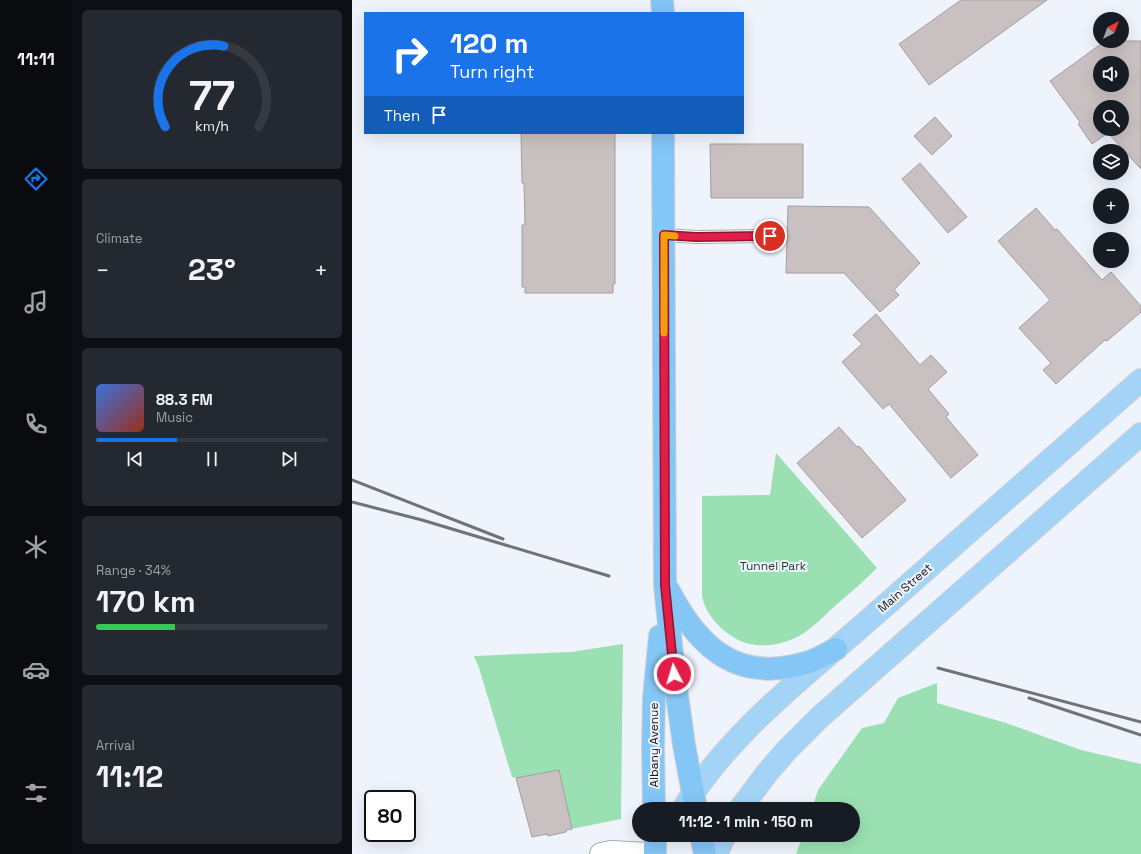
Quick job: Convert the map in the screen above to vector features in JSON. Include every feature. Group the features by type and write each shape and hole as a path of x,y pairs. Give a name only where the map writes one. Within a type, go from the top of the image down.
{"highway":[{"path":"662,0 662,12"},
{"name":"Albany Avenue","path":"663,134 665,585 690,802"},
{"path":"665,585 680,613 696,634 711,649 729,660 748,667 788,668 810,662 836,648"},
{"name":"Albany Avenue","path":"654,802 654,698 665,585"},
{"path":"655,842 655,854"},
{"path":"702,842 705,854"}],"main road":[{"name":"Main Street","path":"691,802 716,763 773,703 1141,380"},
{"path":"745,802 786,751 820,717 1141,434"},
{"path":"655,854 663,842"},
{"path":"716,854 722,842"}],"street":[{"path":"601,854 611,852 649,854"}],"lane":[{"path":"664,235 696,237 770,236"}],"green space":[{"name":"Tunnel Park","path":"776,453 877,568 804,633 795,638 777,644 757,645 739,640 730,635 716,623 704,603 702,597 702,496 770,495"},
{"path":"623,644 621,819 571,829 559,770 516,778 512,777 474,656 571,652"},
{"path":"937,683 937,703 1006,723 1081,750 1141,764 1141,854 796,854 800,842 860,842 860,802 814,802 818,790 862,728 884,723 898,698"}],"building":[{"path":"961,0 1047,0 929,85 899,44"},
{"path":"1129,41 1141,41 1141,169 1129,156 1129,144 1118,144 1111,136 1129,136 1129,100 1093,100 1093,136 1104,136 1092,144 1078,124 1080,122 1050,81 1095,48 1129,48"},
{"path":"935,117 952,136 932,155 914,136"},
{"path":"521,134 615,134 615,284 613,284 613,293 525,293 525,287 522,287 522,225 525,225 524,183 522,183"},
{"path":"710,144 803,144 803,198 711,198"},
{"path":"920,163 967,217 948,233 902,179"},
{"path":"788,206 869,207 920,263 894,290 899,295 880,312 844,273 786,273"},
{"path":"1036,208 1055,230 1057,229 1102,280 1111,272 1141,306 1141,312 1107,341 1105,340 1056,384 1043,370 1051,363 1019,328 1050,300 998,241"},
{"path":"876,314 920,365 931,355 947,372 928,389 949,414 946,417 978,455 951,478 889,404 883,409 842,362 862,344 853,335"},
{"path":"839,427 857,447 859,446 906,500 862,538 797,463"},
{"path":"559,770 572,829 548,836 547,834 532,837 516,778"}],"railway":[{"path":"352,480 503,539"},
{"path":"352,502 422,520 609,576"},
{"path":"938,668 1141,722"},
{"path":"1029,698 1141,735"}],"slow traffic":[{"path":"664,333 664,235 675,236"}],"route":[{"path":"674,674 665,585 664,235 696,237 770,236"}]}
